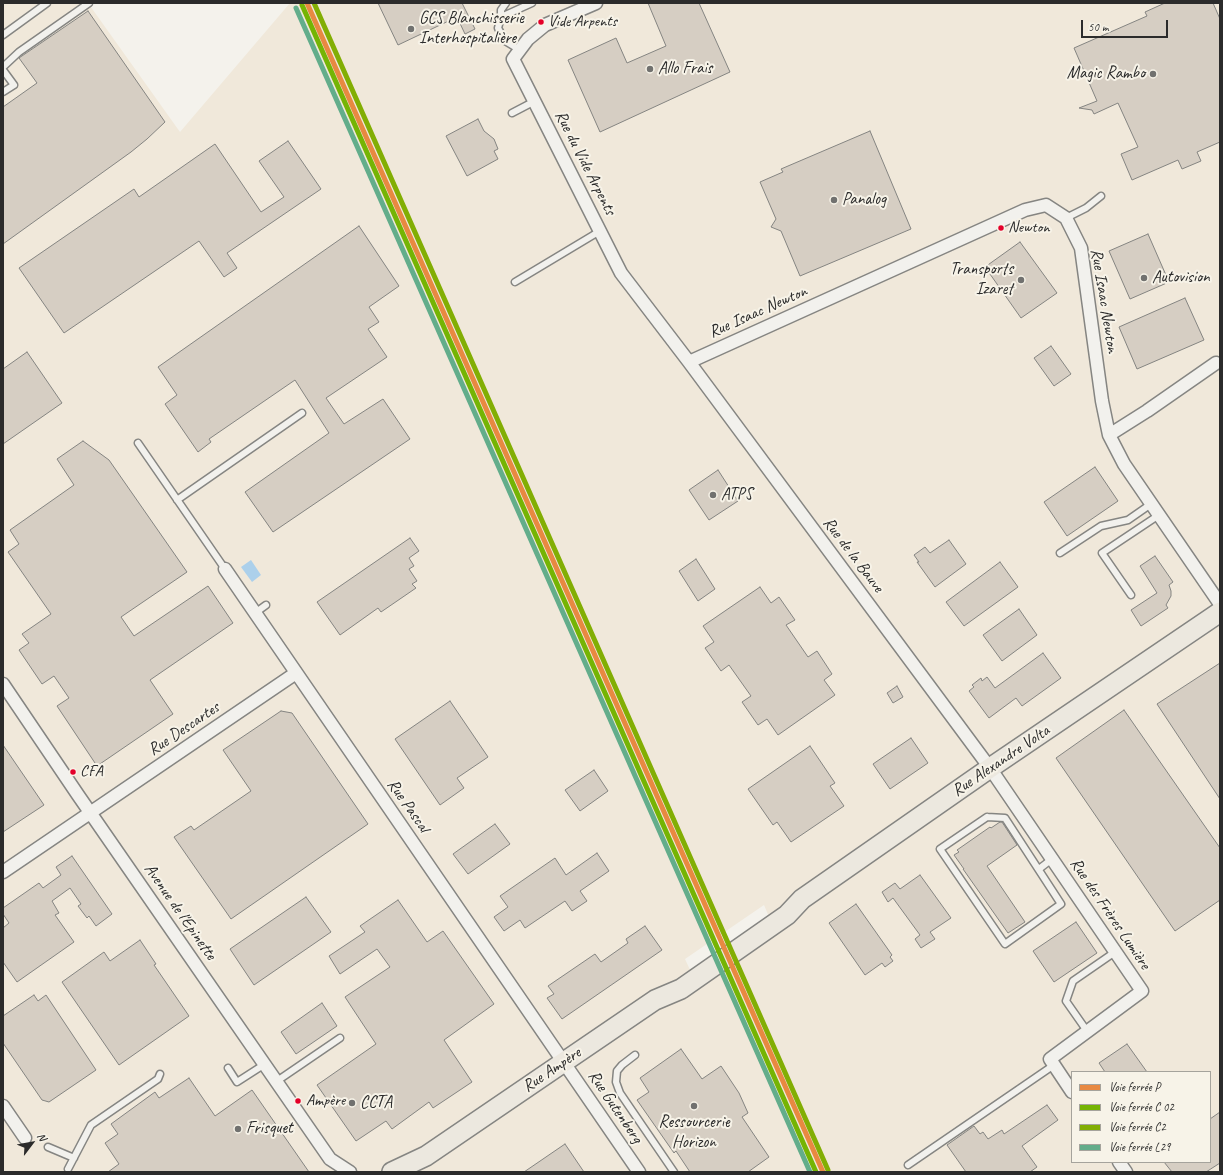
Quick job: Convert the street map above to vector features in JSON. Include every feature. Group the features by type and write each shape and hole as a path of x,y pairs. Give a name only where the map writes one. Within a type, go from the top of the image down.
{"main road":[{"name":"Rue Alexandre Volta","path":"678,984 990,768 1220,612"},
{"name":"Rue Ampère","path":"392,1172 426,1156 678,984"},
{"name":"Rue Ampère","path":"411,1172 426,1156"}],"street":[{"path":"520,50 528,38 545,26 596,3"},
{"name":"Rue du Vide Arpents","path":"520,50 514,59 620,273 689,362"},
{"name":"Rue Isaac Newton","path":"689,362 1026,210 1046,205 1066,218 1081,248 1102,401 1109,435 1124,464 1220,604"},
{"name":"Rue de la Bauve","path":"689,362 990,768"},
{"path":"1109,435 1147,411 1216,363"},
{"name":"Rue Pascal","path":"225,569 563,1062"},
{"name":"Rue Descartes","path":"3,872 296,673"},
{"name":"Avenue de l'Epinette","path":"3,684 330,1159 333,1172"},
{"name":"Rue des Frères Lumière","path":"990,768 1142,991 1050,1059 1054,1066"},
{"name":"Rue Gutenberg","path":"563,1062 639,1172"},
{"path":"1054,1066 1071,1091"},
{"path":"3,1106 25,1138"},
{"name":"Avenue de l'Epinette","path":"330,1159 350,1172"},
{"path":"1120,1163 1126,1172"}],"lane":[{"path":"3,35 47,3"},
{"path":"3,92 14,84 3,69 19,52 89,3"},
{"path":"506,3 502,10 498,28 505,41 520,50"},
{"path":"501,17 532,3"},
{"path":"512,113 534,101"},
{"path":"1066,218 1086,208 1101,196"},
{"path":"515,282 600,231"},
{"path":"177,500 302,413"},
{"path":"138,443 225,569"},
{"path":"1060,553 1101,526 1128,520 1152,504"},
{"path":"1131,595 1102,554 1159,515"},
{"path":"255,613 266,605"},
{"path":"987,817 1005,818 1039,869 1061,904 1005,944 940,849 987,817"},
{"path":"1039,869 1052,859"},
{"path":"1087,1031 1066,1001 1073,981 1115,952"},
{"path":"277,1082 340,1038"},
{"path":"635,1055 622,1064 617,1071 616,1082 620,1093 674,1172"},
{"path":"228,1068 237,1082 264,1064"},
{"path":"908,1165 1054,1066"},
{"path":"68,1169 91,1125 158,1079 160,1074"},
{"path":"48,1147 74,1158"}],"shaded area":[{"path":"3,3 88,3 180,132 290,3 1220,3 1220,1172 3,1172","holes":["764,905 775,931 697,985 685,959"]}],"water":[{"path":"251,560 261,575 252,582 241,567"}],"building":[{"name":"GCS Blanchisserie Interhospitalière","path":"378,3 462,3 475,29 465,34 457,17 398,45"},
{"name":"Allo Frais","path":"648,3 699,3 730,72 600,132 568,60 616,38 627,63 666,46"},
{"name":"Magic Rambo","path":"1165,3 1213,3 1220,19 1220,142 1197,152 1201,161 1182,169 1178,160 1132,180 1121,154 1138,147 1118,103 1094,114 1092,110 1079,108 1097,101 1074,48 1147,16 1145,12"},
{"path":"88,11 165,122 131,152 3,244 3,107 37,83 19,58"},
{"path":"478,119 484,131 494,139 498,149 494,151 498,159 467,176 446,136"},
{"name":"Panalog","path":"870,131 911,229 800,276 781,231 771,227 776,219 760,182 783,172 781,169"},
{"path":"288,141 321,189 227,253 237,268 224,277 199,241 64,333 19,268 134,189 139,197 215,144 261,212 284,197 259,161"},
{"path":"359,226 399,286 369,307 379,322 368,329 387,357 326,398 344,424 383,399 410,439 273,532 245,492 329,433 295,380 209,439 211,442 198,452 165,404 177,395 158,367"},
{"path":"1148,234 1169,282 1130,299 1109,251"},
{"name":"Transports Izaret","path":"1020,242 1057,293 1021,318 985,267"},
{"path":"1185,298 1204,340 1137,369 1119,327"},
{"path":"1051,346 1071,374 1054,386 1034,358"},
{"path":"27,352 62,403 3,444 3,369"},
{"path":"83,441 109,460 187,572 121,617 134,636 208,586 233,623 150,680 173,714 97,766 57,706 69,698 54,676 42,684 19,650 29,643 22,634 51,614 8,552 19,544 10,530 74,485 57,459"},
{"path":"1095,467 1118,501 1067,536 1044,502"},
{"name":"ATPS","path":"718,470 738,501 709,520 689,490"},
{"path":"410,538 419,551 409,558 414,566 409,569 417,581 412,584 416,588 381,612 378,608 340,635 317,602"},
{"path":"949,540 966,564 935,587 917,562 919,562 914,555 925,547 930,553"},
{"path":"1155,556 1173,582 1169,585 1171,596 1166,605 1168,608 1141,626 1131,610 1157,593 1140,566"},
{"path":"696,559 715,589 698,601 679,571"},
{"path":"1000,562 1018,587 964,626 946,602"},
{"path":"760,587 771,603 779,597 795,620 786,625 808,657 817,651 832,674 824,680 835,695 778,735 767,719 758,725 742,702 751,696 729,665 721,671 705,648 714,642 703,626"},
{"path":"1019,609 1037,635 1002,661 983,635"},
{"path":"1043,653 1061,678 1022,706 1016,698 989,718 969,691 974,687 972,685 981,678 982,681 987,677 995,688"},
{"path":"1220,663 1220,799 1157,704"},
{"path":"897,686 903,697 893,703 887,693"},
{"path":"450,701 488,757 457,778 464,788 440,805 395,739"},
{"path":"1124,710 1220,848 1220,900 1175,931 1056,758"},
{"path":"281,711 292,713 368,824 231,919 174,837 191,826 194,830 251,791 223,750"},
{"path":"911,738 928,763 890,789 873,764"},
{"path":"3,745 44,805 3,832"},
{"path":"810,746 835,783 830,786 844,806 791,842 777,822 773,825 748,789"},
{"path":"594,770 608,791 580,811 565,790"},
{"path":"1002,822 1017,845 987,866 1025,922 1008,933 954,855 959,852 957,850 990,827 991,828"},
{"path":"495,824 510,844 468,874 453,854"},
{"path":"597,853 609,871 580,891 587,901 572,911 565,901 525,928 520,920 504,931 494,917 508,907 500,896 555,858 566,875"},
{"path":"72,856 112,914 96,926 89,916 87,918 78,906 81,904 70,888 52,901 59,913 55,915 74,942 17,982 3,962 3,928 9,923 3,914 3,908 39,883 43,888 61,875 56,867"},
{"path":"920,875 951,918 930,932 935,939 921,948 915,939 920,935 893,898 888,902 882,892 895,883 900,889"},
{"path":"306,897 331,932 254,985 230,949"},
{"path":"398,900 427,942 443,931 494,1004 444,1040 472,1082 433,1108 429,1102 392,1129 386,1121 356,1141 317,1085 376,1044 345,997 390,967 377,949 340,974 329,956 365,932 360,926"},
{"path":"856,904 892,955 890,957 893,961 885,967 882,963 865,975 829,923"},
{"path":"1076,922 1097,953 1054,982 1033,951"},
{"path":"645,926 662,950 562,1019 547,998 554,994 548,986 595,954 601,962 628,943 626,939"},
{"path":"140,940 156,964 154,965 189,1016 119,1065 62,982 104,952 110,961"},
{"path":"34,995 38,1001 46,995 96,1070 49,1102 42,1100 3,1043 3,1016"},
{"path":"322,1003 337,1026 296,1054 281,1032"},
{"path":"1127,1044 1146,1071 1104,1071 1099,1063"},
{"name":"Ressourcerie Horizon","path":"681,1049 702,1079 721,1066 739,1093 748,1113 742,1117 769,1157 748,1172 690,1172 676,1151 674,1153 637,1100 649,1092 640,1078"},
{"name":"Frisquet","path":"189,1078 215,1116 252,1090 309,1172 108,1172 119,1164 105,1143 118,1134 111,1124 155,1092 159,1098"},
{"path":"1047,1105 1058,1120 1022,1146 1037,1167 1030,1172 966,1172 947,1145 974,1126 980,1134 983,1132 988,1139 1002,1130 1004,1134"},
{"path":"1220,1112 1220,1163 1206,1172 1172,1172 1165,1163 1211,1163 1211,1118"},
{"path":"565,1144 584,1172 524,1172"}],"rail line":[{"name":"P","path":"307,3 823,1172"},
{"name":"C2","path":"314,3 828,1170"},
{"name":"L29","path":"296,8 810,1172"}],"transit line":[{"path":"302,5 816,1172"}],"place":[{"name":"Vide Arpents","path":"541,22"},
{"name":"GCS Blanchisserie Interhospitalière","path":"411,29"},
{"name":"Allo Frais","path":"650,69"},
{"name":"Magic Rambo","path":"1153,74"},
{"name":"Panalog","path":"834,200"},
{"name":"Newton","path":"1001,228"},
{"name":"Autovision","path":"1144,278"},
{"name":"Transports Izaret","path":"1021,280"},
{"name":"ATPS","path":"713,495"},
{"name":"CFA","path":"73,772"},
{"name":"Ampère","path":"298,1101"},
{"name":"CCTA","path":"352,1103"},
{"name":"Ressourcerie Horizon","path":"694,1106"},
{"name":"Frisquet","path":"238,1129"}]}
